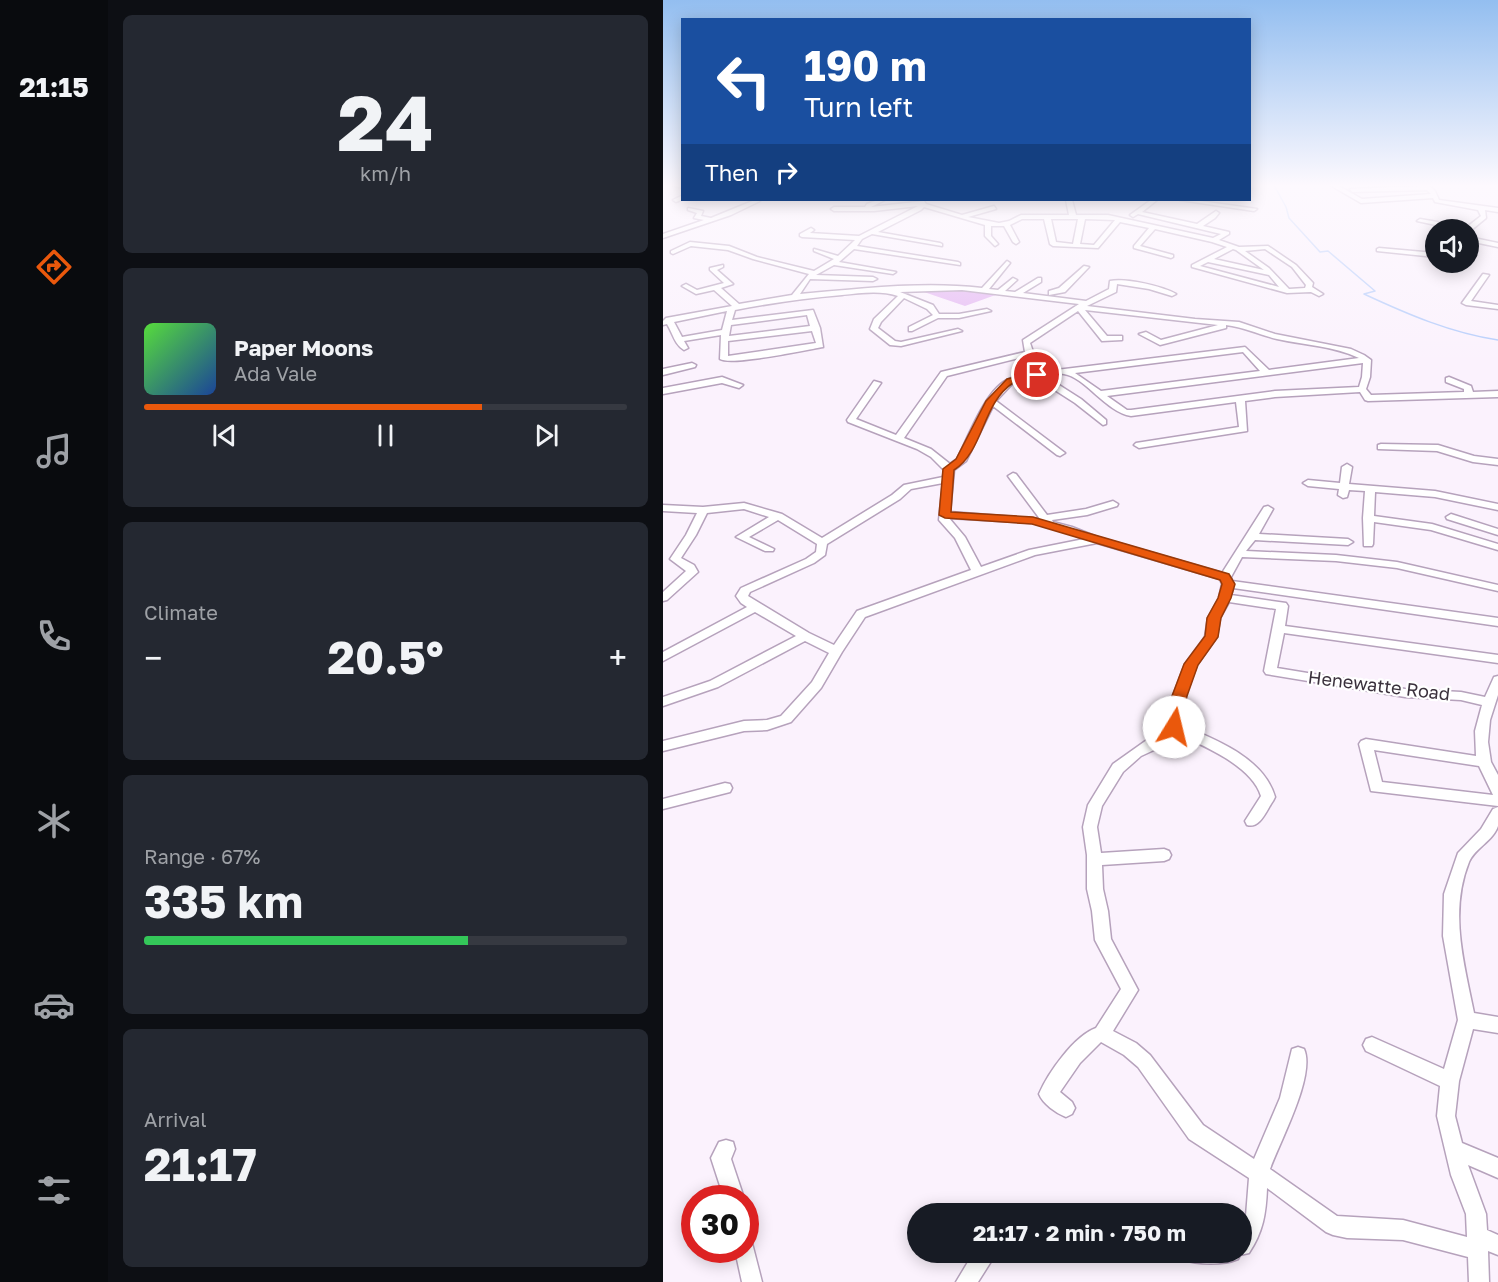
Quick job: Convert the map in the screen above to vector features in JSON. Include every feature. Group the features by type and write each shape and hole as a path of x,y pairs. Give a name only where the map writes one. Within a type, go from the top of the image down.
{"street":[{"path":"673,252 688,245"},
{"path":"698,245 729,248 811,275 873,279"},
{"path":"1063,245 1096,247 1098,245"},
{"path":"1138,245 1136,247 1171,255"},
{"path":"1227,245 1236,248 1272,274 1287,291"},
{"path":"794,297 811,275 837,261 853,247 959,264"},
{"path":"1266,247 1294,266 1310,285 1309,290 1287,291 1194,266 1206,259 1236,248 1266,247"},
{"path":"816,250 837,261 898,275 916,288"},
{"path":"1379,250 1425,254"},
{"path":"1206,259 1272,274"},
{"path":"984,290 1007,263"},
{"path":"686,286 696,292 729,283 712,269 721,266"},
{"path":"1049,295 1062,290 1086,267"},
{"path":"1485,275 1467,303 1498,307"},
{"path":"1000,292 1013,280"},
{"path":"1017,294 1038,280"},
{"path":"1104,422 1078,401 1037,375 1026,342 1083,305 1110,293 1113,290 1113,283 1150,287 1172,294"},
{"path":"1049,295 1062,284"},
{"path":"1308,287 1319,294"},
{"path":"716,288 734,308"},
{"path":"888,289 930,307 937,316"},
{"path":"663,331 668,324 734,308 794,297 888,289 984,290 1049,295 1083,305 1239,324 1252,330 1331,347 1362,356 1367,360"},
{"path":"903,295 874,325 874,329 893,343 900,344 958,331"},
{"path":"1083,305 1105,339 1119,338"},
{"path":"668,324 681,344 727,331 809,312 813,314 821,345 732,359 724,358 727,331 734,308"},
{"path":"912,329 937,316 959,316 987,311"},
{"path":"1143,334 1160,343 1227,324"},
{"path":"727,331 816,328"},
{"path":"822,543 896,497 908,487 949,474 961,461 991,401 1010,381 1037,375 1245,349 1266,372"},
{"path":"899,438 944,374 1030,353"},
{"path":"1099,394 1367,360"},
{"path":"1362,389 1366,377 1367,360"},
{"path":"663,372 692,365"},
{"path":"1063,372 1077,377 1124,412 1131,413 1317,391 1362,389"},
{"path":"663,391 722,380 739,385"},
{"path":"1449,380 1468,388 1469,394"},
{"path":"877,383 851,420 927,449 949,474 944,520 960,537 978,573"},
{"path":"1362,389 1368,398 1498,394"},
{"path":"1139,445 1244,429 1240,399"},
{"path":"991,401 1060,453"},
{"path":"1381,447 1438,448 1473,459 1498,462"},
{"path":"1344,490 1347,467"},
{"path":"1013,476 1048,521 1097,540 1227,580 1498,622"},
{"path":"1308,483 1344,490 1413,490 1448,494 1498,507"},
{"path":"1368,544 1370,489"},
{"path":"945,515 1048,521 1113,504"},
{"path":"663,508 703,510 744,506 778,516 822,543"},
{"path":"1103,1034 1130,990 1103,940 1095,889 1090,827 1095,805 1118,768 1174,727 1179,696 1191,664 1211,637 1214,618 1225,598 1227,580 1238,554 1252,537 1268,509"},
{"path":"663,598 692,572 690,567 669,559 691,535 703,510"},
{"path":"769,549 741,537 778,516"},
{"path":"1451,517 1498,532"},
{"path":"1368,518 1432,527 1498,547"},
{"path":"1252,537 1348,542"},
{"path":"663,746 712,733 744,726 767,725 786,719 817,685 861,614 1033,552 1097,540"},
{"path":"822,543 821,553 810,561 745,590 743,596 745,601 756,608 836,651"},
{"path":"1238,554 1336,558 1397,565 1498,588"},
{"path":"1225,598 1282,606 1279,629 1498,659"},
{"path":"663,657 756,608"},
{"name":"Henewatte Road","path":"1279,629 1271,671 1405,693 1461,696 1488,702"},
{"path":"663,702 714,684 805,636"},
{"path":"1498,680 1488,702 1481,738 1483,762 1496,782 1498,792"},
{"path":"1174,727 1197,736 1257,774 1268,797 1252,821"},
{"path":"1483,762 1366,744 1376,787 1498,801"},
{"path":"663,804 725,788"},
{"path":"1479,1282 1476,1214 1454,1149 1446,1116 1450,1081 1467,1020 1451,936 1452,894 1463,857 1486,833 1498,813"},
{"path":"1094,859 1164,855"},
{"path":"1467,1020 1498,1025"},
{"path":"1066,1108 1049,1094 1051,1089 1087,1042 1095,1034 1103,1034 1130,1049 1145,1061 1196,1131 1237,1160 1260,1172 1333,1225 1347,1228 1403,1230 1498,1245"},
{"path":"1372,1045 1450,1081"},
{"path":"1252,1231 1258,1205 1260,1172 1292,1087 1298,1065 1298,1055"},
{"path":"726,1149 721,1158 730,1185"},
{"path":"1454,1149 1498,1168"},
{"path":"748,1263 752,1282"},
{"path":"966,1282 979,1263"}],"shaded area":[{"path":"941,288 1001,293 965,306 924,292"}],"waterway":[{"path":"1313,245 1320,252 1328,251 1375,291 1364,294 1446,328 1498,340"}],"route":[{"path":"1037,375 1010,381 991,401 961,461 949,469 945,515 1033,520 1225,577 1228,584 1225,598 1214,618 1211,637 1191,664 1179,696 1174,727"}]}
